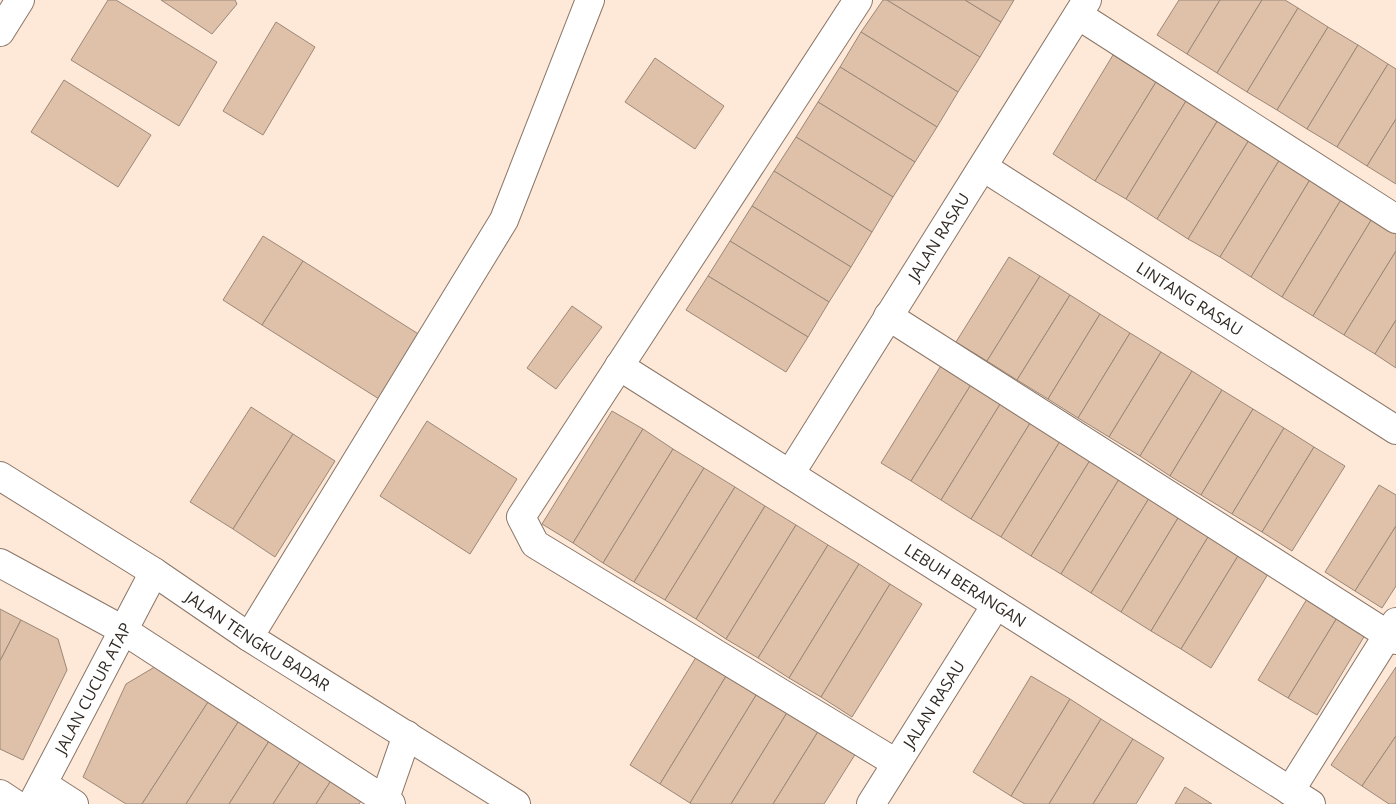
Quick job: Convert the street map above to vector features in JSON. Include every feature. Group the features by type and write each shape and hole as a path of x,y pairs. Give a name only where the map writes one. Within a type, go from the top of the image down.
{"street":[{"path":"0,32 20,0"},
{"path":"248,637 504,220 590,0"},
{"path":"858,0 521,517 535,544 896,763"},
{"path":"1083,8 1396,219"},
{"name":"JALAN RASAU","path":"790,474 1083,8"},
{"name":"LINTANG RASAU","path":"983,167 1396,430"},
{"path":"888,316 1393,632 1301,797"},
{"name":"LEBUH BERANGAN","path":"619,366 1301,797"},
{"name":"JALAN TENGKU BADAR","path":"0,476 154,572 248,637 516,804"},
{"path":"0,563 123,630 386,803 407,736"},
{"name":"JALAN CUCUR ATAP","path":"37,794 154,572"},
{"name":"JALAN RASAU","path":"871,804 996,605"},
{"path":"0,794 15,804"},
{"path":"37,794 74,804"}],"building":[{"path":"108,0 116,0 217,62 179,126 71,60"},
{"path":"161,0 235,0 237,4 212,34"},
{"path":"883,0 887,0 980,57 958,92 861,32"},
{"path":"887,0 965,0 1001,22 980,57"},
{"path":"965,0 1014,0 1001,22"},
{"path":"1179,0 1220,0 1187,54 1157,35"},
{"path":"1220,0 1262,0 1217,73 1187,54"},
{"path":"1262,0 1285,0 1298,8 1247,92 1217,73"},
{"path":"1298,8 1328,27 1277,110 1247,92"},
{"path":"276,22 315,47 263,135 223,111"},
{"path":"1328,27 1358,45 1307,129 1277,110"},
{"path":"861,32 958,92 937,127 840,67"},
{"path":"1358,45 1388,64 1337,147 1307,129"},
{"path":"1113,55 1156,82 1095,181 1053,154"},
{"path":"655,58 724,106 695,149 625,102"},
{"path":"1388,64 1396,69 1396,119 1367,166 1337,147"},
{"path":"840,67 937,127 915,162 818,102"},
{"path":"64,80 151,135 118,187 31,132"},
{"path":"1156,82 1186,101 1126,199 1095,181"},
{"path":"1186,101 1218,120 1157,219 1126,199"},
{"path":"818,102 915,162 893,197 796,137"},
{"path":"1396,119 1396,184 1367,166"},
{"path":"1218,120 1249,140 1188,239 1157,219"},
{"path":"796,137 893,197 872,232 774,171"},
{"path":"1249,140 1280,159 1220,257 1188,239"},
{"path":"1280,159 1311,178 1251,277 1220,257"},
{"path":"774,171 872,232 851,267 752,206"},
{"path":"1311,178 1342,198 1282,297 1251,277"},
{"path":"1342,198 1373,217 1313,316 1282,297"},
{"path":"752,206 851,267 829,302 730,241"},
{"path":"1373,217 1396,231 1396,251 1344,335 1313,316"},
{"path":"263,236 303,261 262,325 223,300"},
{"path":"730,241 829,302 808,337 708,276"},
{"path":"1396,251 1396,320 1375,354 1344,335"},
{"path":"1009,257 1040,276 987,361 956,342"},
{"path":"303,261 420,335 379,399 262,325"},
{"path":"708,276 808,337 786,372 686,310"},
{"path":"1040,276 1070,295 1017,380 987,361"},
{"path":"1070,295 1100,314 1048,399 1017,380"},
{"path":"572,306 602,327 556,389 527,368"},
{"path":"1100,314 1130,333 1078,418 1048,399"},
{"path":"1396,320 1396,368 1375,354"},
{"path":"1130,333 1161,352 1109,437 1078,418"},
{"path":"1161,352 1192,371 1140,456 1109,437"},
{"path":"942,364 972,383 911,481 881,463"},
{"path":"1192,371 1222,390 1170,476 1140,456"},
{"path":"972,383 1002,401 941,500 911,481"},
{"path":"1222,390 1253,409 1201,495 1170,476"},
{"path":"1002,401 1032,420 971,519 941,500"},
{"path":"251,407 293,434 233,529 190,502"},
{"path":"1253,409 1284,428 1232,514 1201,495"},
{"path":"612,411 643,429 573,543 542,524"},
{"path":"1032,420 1062,438 1001,537 971,519"},
{"path":"427,421 517,479 470,554 380,496"},
{"path":"1284,428 1314,447 1262,532 1232,514"},
{"path":"643,429 673,449 603,563 573,543"},
{"path":"293,434 335,461 275,557 233,529"},
{"path":"1062,438 1092,457 1031,556 1001,537"},
{"path":"1314,447 1345,466 1292,551 1262,532"},
{"path":"673,449 704,468 634,582 603,563"},
{"path":"1092,457 1121,476 1061,574 1031,556"},
{"path":"704,468 735,487 665,600 634,582"},
{"path":"1121,476 1151,495 1091,593 1061,574"},
{"path":"1379,485 1396,495 1396,526 1355,591 1325,572"},
{"path":"735,487 765,506 696,619 665,600"},
{"path":"1151,495 1181,513 1121,612 1091,593"},
{"path":"765,506 796,525 726,639 696,619"},
{"path":"1181,513 1211,532 1151,631 1121,612"},
{"path":"796,525 828,545 758,658 726,639"},
{"path":"1396,526 1396,586 1382,608 1355,591"},
{"path":"1211,532 1241,551 1181,649 1151,631"},
{"path":"828,545 859,564 789,678 758,658"},
{"path":"1241,551 1271,569 1211,668 1181,649"},
{"path":"859,564 890,584 821,697 789,678"},
{"path":"890,584 922,604 852,717 821,697"},
{"path":"1310,594 1340,613 1288,698 1258,680"},
{"path":"0,609 21,620 0,661"},
{"path":"1340,613 1368,630 1317,715 1288,698"},
{"path":"21,620 58,639 67,670 23,760 0,749 0,661"},
{"path":"698,654 728,673 660,784 630,765"},
{"path":"158,665 210,699 142,804 126,804 83,777 126,684"},
{"path":"1396,667 1396,736 1362,786 1331,765"},
{"path":"728,673 758,692 690,803 660,784"},
{"path":"1031,676 1070,699 1011,796 973,772"},
{"path":"758,692 788,711 731,804 690,803"},
{"path":"210,699 240,719 186,804 142,804"},
{"path":"1070,699 1101,719 1049,804 1025,804 1011,796"},
{"path":"788,711 819,730 773,804 731,804"},
{"path":"240,719 271,738 229,804 186,804"},
{"path":"1101,719 1133,739 1093,804 1049,804"},
{"path":"819,730 856,753 824,804 773,804"},
{"path":"1396,736 1396,804 1389,804 1362,786"},
{"path":"271,738 302,759 273,804 229,804"},
{"path":"1133,739 1164,758 1136,804 1093,804"},
{"path":"302,759 332,779 316,804 273,804"},
{"path":"332,779 363,798 359,804 316,804"},
{"path":"1185,787 1212,804 1175,804"}]}
